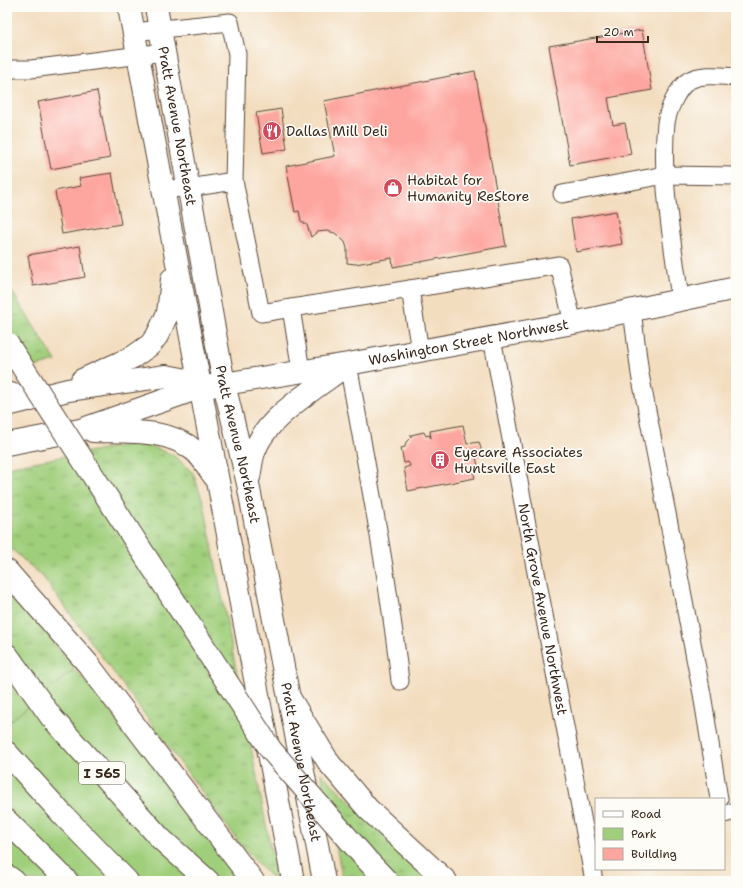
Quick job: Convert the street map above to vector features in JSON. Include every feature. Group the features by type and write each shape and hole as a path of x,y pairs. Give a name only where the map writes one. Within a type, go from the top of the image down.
{"main road":[{"name":"Pratt Avenue Northeast","path":"128,7 293,881"},
{"name":"Pratt Avenue Northeast","path":"156,7 224,384 248,484 324,881"},
{"path":"68,390 88,377 133,357 150,344 157,336 168,313 175,258"},
{"name":"Washington Street Northwest","path":"7,444 80,430 199,388 348,364 573,323 736,288"},
{"path":"7,343 271,750 387,881"},
{"path":"248,484 255,449 269,428 293,404 348,364"},
{"path":"7,405 68,390 166,376 182,379 199,388"},
{"path":"7,393 30,400"},
{"path":"80,430 139,432 166,436 196,452 216,478"},
{"path":"7,571 88,664 253,881"},
{"name":"I 565","path":"7,655 52,718 161,839 208,881"},
{"path":"290,699 329,764 368,809 446,881"},
{"path":"7,753 62,814 127,881"},
{"path":"7,821 67,881"},
{"path":"7,876 14,881"}],"street":[{"path":"133,32 230,22 236,54 234,181 261,313 559,265 573,323"},
{"path":"7,69 30,69 138,57 164,52"},
{"path":"680,299 665,175 666,122 677,93 688,81 706,76 736,77"},
{"path":"562,194 665,175 736,176"},
{"path":"163,189 189,188 234,181"},
{"path":"410,289 420,351"},
{"path":"291,308 301,372"},
{"path":"632,310 640,374 702,694 719,798"},
{"name":"North Grove Avenue Northwest","path":"492,338 591,839 594,881"},
{"path":"348,364 376,518 394,632 400,681"},
{"path":"725,814 736,811"}],"green space":[{"path":"7,284 56,361 7,375"},
{"path":"126,445 150,446 173,455 193,473 204,504 277,881 275,881 244,849 43,577 7,545 7,467"},
{"path":"7,584 75,669 7,724"},
{"path":"75,669 251,881 7,881 7,724"},
{"path":"321,773 432,881 343,881"}],"building":[{"path":"642,30 652,90 608,98 613,125 625,123 631,154 570,165 549,46"},
{"name":"Habitat for Humanity ReStore","path":"475,71 506,246 393,267 392,258 355,264 347,263 347,248 345,242 335,233 327,231 317,232 311,237 307,225 301,221 299,211 295,212 286,166 335,156 324,101"},
{"path":"97,91 110,158 51,169 38,102"},
{"name":"Dallas Mill Deli","path":"281,109 287,149 263,153 256,113"},
{"path":"112,173 121,224 62,234 55,191 81,186 79,178"},
{"path":"616,211 622,244 576,252 571,219"},
{"path":"80,246 85,277 33,286 28,255"},
{"name":"Eyecare Associates Huntsville East","path":"463,425 467,444 479,442 483,456 476,457 478,466 472,467 475,478 408,491 404,468 410,465 408,462 404,463 401,448 405,447 406,442 411,435 424,432 426,436 429,435 431,438 430,431"}],"place":[{"name":"Dallas Mill Deli","path":"272,131"},
{"name":"Habitat for Humanity ReStore","path":"393,188"},
{"name":"Eyecare Associates Huntsville East","path":"440,460"}]}
